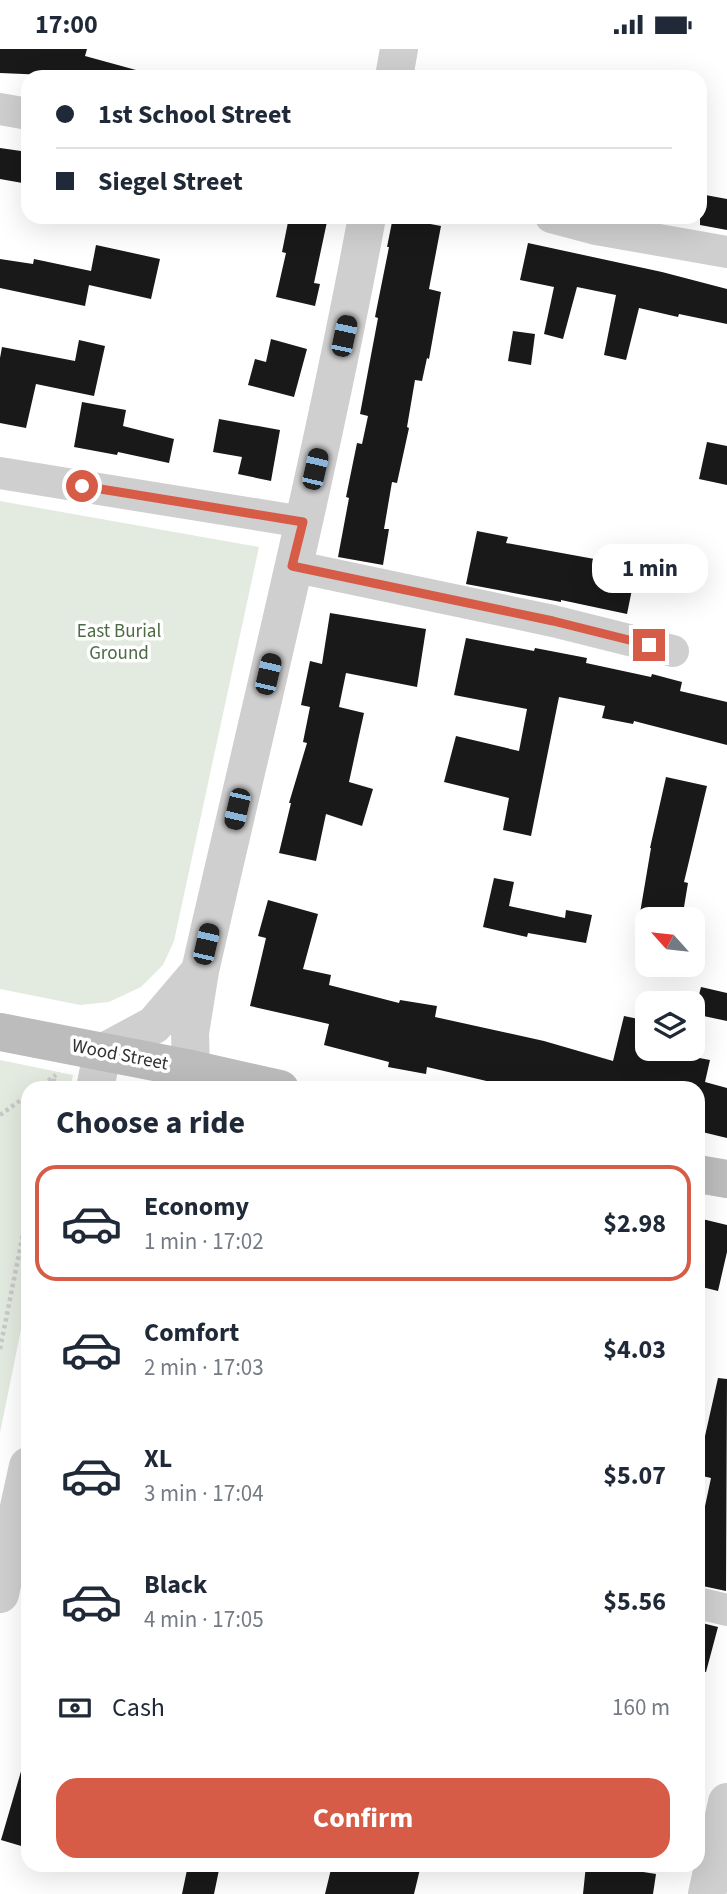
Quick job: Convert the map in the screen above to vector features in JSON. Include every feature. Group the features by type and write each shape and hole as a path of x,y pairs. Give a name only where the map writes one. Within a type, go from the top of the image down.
{"main road":[{"name":"Wood Street","path":"0,1032 98,1071 191,1069 244,1081"},
{"path":"705,1175 727,1179"}],"street":[{"path":"396,70 400,49"},
{"path":"0,109 21,113"},
{"path":"191,1069 190,1033 200,971 303,522 366,224"},
{"path":"577,224 727,251"},
{"path":"0,473 303,522"},
{"path":"292,566 553,621 673,651"},
{"path":"98,1071 154,1025 200,971"},
{"path":"0,1594 21,1498"},
{"path":"705,1605 727,1610"},
{"path":"707,1894 727,1802"}],"path":[{"path":"54,1081 55,1075"},
{"path":"0,1115 21,1100"},
{"path":"0,1349 21,1244"}],"green space":[{"name":"East Burial Ground","path":"0,501 259,547 174,941 163,965 141,987 109,1002 80,1005 0,989"},
{"path":"0,1060 73,1075 72,1081 21,1081 21,1330 0,1433"}],"building":[{"path":"0,49 87,49 85,56 136,70 21,70 21,74 0,73"},
{"path":"0,148 21,151 21,183 0,179"},
{"path":"707,195 727,199 727,230 700,225 707,224"},
{"path":"288,224 327,224 314,283 320,284 315,306 276,297 286,253 282,252"},
{"path":"392,224 441,226 429,289 441,292 429,359 427,358 422,381 415,380 407,427 409,428 397,483 392,482 384,529 389,529 383,565 338,557 357,443 362,444 368,416 360,414 378,318 375,317"},
{"path":"528,243 727,289 727,324 639,308 626,360 604,355 616,295 577,287 563,339 544,334 554,287 520,280"},
{"path":"96,245 160,259 151,299 89,285 85,306 0,288 0,259 33,264 34,259 91,271"},
{"path":"513,331 535,334 531,365 508,361"},
{"path":"271,339 307,349 294,397 248,385 255,359 266,362"},
{"path":"79,340 105,346 94,396 36,384 26,428 0,423 2,347 75,361"},
{"path":"82,402 126,410 123,426 174,439 169,463 118,452 117,455 74,447"},
{"path":"219,419 280,430 271,481 238,474 242,457 213,452"},
{"path":"707,442 727,446 727,485 699,479"},
{"path":"477,531 508,537 506,543 600,560 602,552 638,560 627,614 466,584"},
{"path":"330,613 426,629 417,687 346,673 339,707 364,713 349,782 373,789 362,826 326,814 316,861 279,853 289,803 307,743 303,742 310,707 301,705 310,661 322,664"},
{"path":"466,638 587,658 586,663 682,682 680,691 727,702 727,745 634,721 633,724 602,718 605,706 559,697 531,836 503,830 509,798 444,782 456,736 519,751 527,709 454,695"},
{"path":"666,777 707,786 684,882 688,883 684,907 641,907 650,848"},
{"path":"494,878 514,882 509,906 565,918 566,910 592,915 586,943 528,933 527,937 483,927"},
{"path":"268,900 318,914 303,969 331,975 329,985 399,1003 400,1000 437,1006 435,1017 544,1041 613,1061 624,1016 635,1018 635,1061 710,1060 705,1082 487,1081 427,1067 426,1074 388,1067 389,1062 324,1045 329,1024 250,1006 266,938 258,936"},
{"path":"701,987 727,993 727,1021 705,1016 705,991 700,991"},
{"path":"705,1082 727,1088 727,1138 705,1133"},
{"path":"705,1220 727,1225 727,1252 718,1291 705,1288"},
{"path":"718,1378 727,1379 726,1591 705,1586 705,1506 711,1478 705,1477 705,1436"},
{"path":"705,1624 718,1627 705,1672"},
{"path":"21,1771 21,1846 1,1840"},
{"path":"187,1872 219,1872 214,1894 182,1894"},
{"path":"330,1872 419,1872 414,1894 325,1894"},
{"path":"585,1872 656,1874 653,1894 583,1894"}],"route":[{"path":"82,486 303,522 292,566 553,621 649,645"}]}
